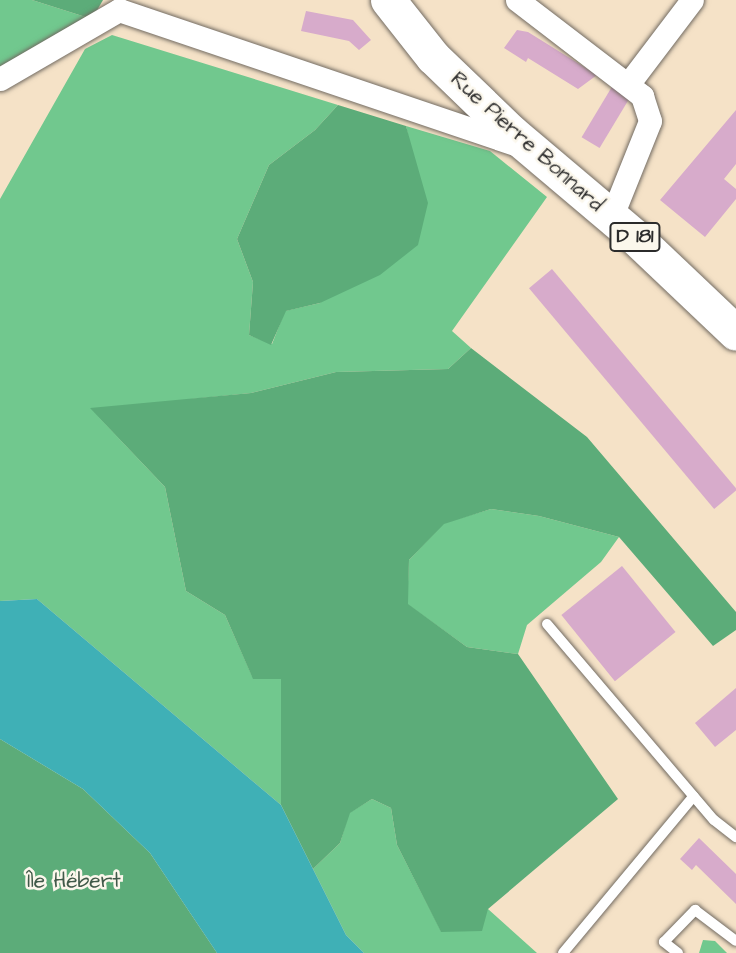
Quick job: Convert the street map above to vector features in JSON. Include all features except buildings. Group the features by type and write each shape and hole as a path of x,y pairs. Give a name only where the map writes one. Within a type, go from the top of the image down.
{"main road":[{"name":"Rue Pierre Bonnard","path":"388,0 433,57 529,148 611,218 736,333"}],"street":[{"path":"517,0 629,83 642,96 650,121 611,218"},
{"path":"629,83 692,0"},
{"path":"0,79 119,10 529,148"}],"lane":[{"path":"547,624 694,796 736,837"},
{"path":"563,953 694,796"},
{"path":"678,953 664,942 695,910 736,941"}],"green space":[{"path":"0,0 32,0 92,19 0,67"},
{"path":"32,0 103,0 92,19"},
{"path":"112,35 338,105 315,130 269,165 237,239 253,282 249,335 272,344 285,311 320,303 414,163 406,126 490,151 547,197 452,331 471,348 448,369 336,372 251,393 192,399 282,678 281,805 37,599 0,601 0,199 85,49","holes":["91,409 236,560 252,676 225,615 186,591 165,487"]},
{"path":"338,105 406,126 428,203 418,245 380,275 320,303 286,311 271,345 249,335 253,282 237,239 269,165 315,130"},
{"path":"471,348 587,437 736,612 736,630 713,646 619,537 539,516 491,509 444,524 409,560 408,604 467,647 518,654 618,799 488,909 482,931 441,932 397,845 391,808 372,799 350,813 340,843 313,869 281,805 281,679 253,679 225,615 186,591 165,487 90,408 251,393 336,372 448,369"},
{"path":"491,509 539,516 619,537 601,562 527,625 518,654 467,647 407,604 409,560 444,523"},
{"name":"Île Hébert","path":"0,739 83,789 150,853 217,953 0,953"},
{"path":"372,799 391,808 397,845 441,931 488,909 537,953 364,953 346,935 313,869 340,843 349,813"},
{"path":"703,940 715,941 727,953 699,953"}],"water":[{"path":"37,599 281,805 346,935 364,953 217,953 150,853 83,789 0,739 0,601"}]}
